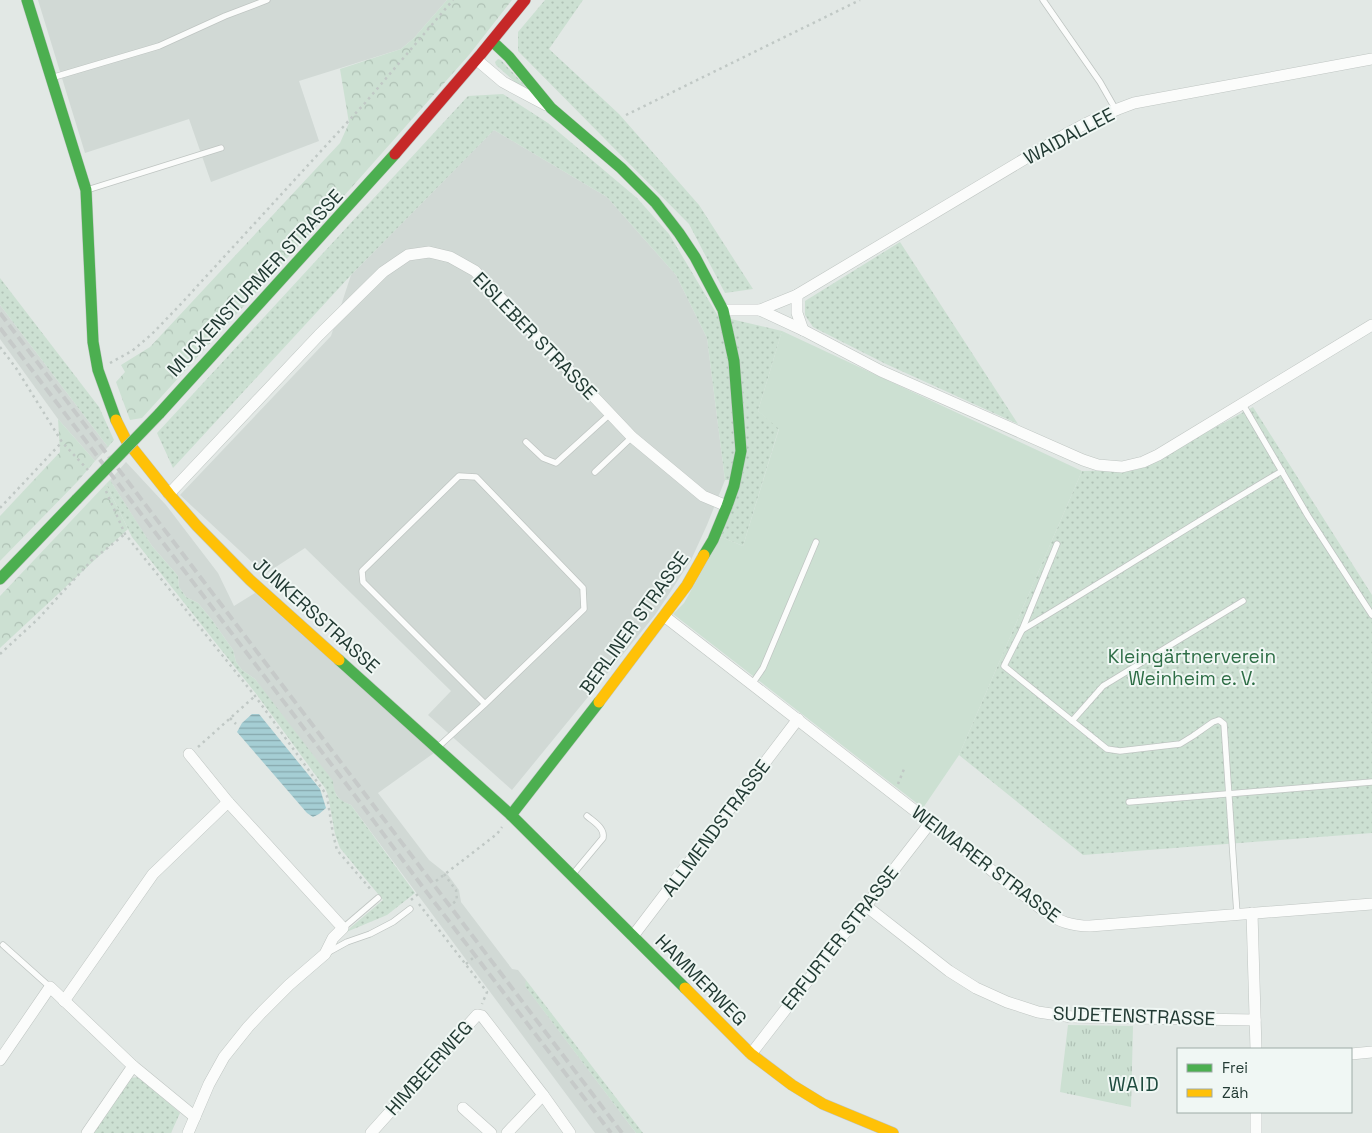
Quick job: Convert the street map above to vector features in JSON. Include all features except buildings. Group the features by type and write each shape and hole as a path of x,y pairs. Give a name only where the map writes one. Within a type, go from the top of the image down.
{"street":[{"name":"JUNKERSSTRASSE","path":"27,0 86,190 93,342 98,370 117,423 126,440 197,526 250,580 511,815"},
{"name":"MUCKENSTURMER STRASSE","path":"0,579 158,414 346,210 477,60 525,0"},
{"name":"BERLINER STRASSE","path":"492,41 509,57 551,108 615,162 655,202 695,257 723,310 734,362 741,451 734,486 727,506 713,540 687,585 511,815"},
{"name":"WAIDALLEE","path":"723,310 760,310 798,295 1068,133 1116,110 1143,102 1372,59"},
{"name":"BERLINER STRASSE","path":"477,60 503,82 551,108"},
{"name":"EISLEBER STRASSE","path":"169,494 320,335 383,272 408,255 429,252 450,257 475,271 632,437 703,496 727,506"},
{"path":"798,295 797,313 803,330"},
{"path":"760,310 881,371 1056,449 1098,465 1122,467 1143,462 1158,455 1372,325"},
{"name":"WEIMARER STRASSE","path":"664,616 1044,911 1064,923 1090,926 1372,904"},
{"name":"ALLMENDSTRASSE","path":"633,936 798,719"},
{"path":"188,1133 209,1084 224,1057 248,1027 288,985 325,954 333,938 343,928 228,802 189,754"},
{"path":"64,1001 153,874 228,802"},
{"name":"HAMMERWEG","path":"511,815 751,1054 792,1085 823,1104 893,1133"},
{"name":"ERFURTER STRASSE","path":"751,1054 930,822"},
{"name":"SUDETENSTRASSE","path":"866,906 949,971 976,988 1007,1002 1038,1012 1072,1017 1255,1020"},
{"path":"1252,913 1256,1048"},
{"path":"0,1060 50,987 132,1066 195,1117"},
{"name":"HIMBEERWEG","path":"371,1133 477,1015 482,1016 570,1133"},
{"path":"1352,1054 1372,1052"},
{"path":"87,1133 132,1066"},
{"path":"507,1133 543,1095"},
{"path":"463,1108 492,1133"},
{"path":"1256,1113 1256,1133"}],"lane":[{"path":"51,78 159,46 225,16 267,0"},
{"path":"1043,0 1100,82 1116,110"},
{"path":"86,190 221,148"},
{"path":"1242,403 1317,530 1372,615"},
{"path":"526,442 543,458 556,463 610,414"},
{"path":"595,472 632,437"},
{"path":"1022,630 1282,471"},
{"path":"437,748 485,704 584,609 583,588 476,477 459,476 362,571 363,582 485,704"},
{"path":"752,684 763,668 816,542"},
{"path":"1057,544 1022,630 1004,666 1107,749 1120,752 1180,744 1212,722 1219,720 1224,724 1237,914"},
{"path":"1072,721 1103,686 1243,600"},
{"path":"1129,802 1372,782"},
{"path":"572,876 603,838 604,834 601,829 587,816"},
{"path":"343,928 378,898"},
{"path":"325,954 393,922 410,909"},
{"path":"3,945 50,987"}],"path":[{"path":"98,370 132,351 159,327 365,103 453,0"},
{"path":"626,115 860,0"},
{"path":"0,347 16,368 62,442 92,474"},
{"path":"0,508 62,442"},
{"path":"104,486 125,534 255,696 326,796 337,850 378,898"},
{"path":"0,654 38,619 91,561 125,534"},
{"path":"189,754 255,696"},
{"path":"230,718 236,724"},
{"path":"436,881 497,834"},
{"path":"444,874 456,890 457,900 451,905"},
{"path":"419,903 487,992 481,1005"},
{"path":"466,964 473,958"}],"shaded area":[{"path":"38,0 447,0 414,38 401,49 299,81 319,141 211,182 189,119 85,153"},
{"path":"494,130 607,197 676,275 707,338 725,480 691,560 655,615 512,790 428,715 451,691 305,548 265,574 180,495 331,336 351,275"},
{"path":"0,305 108,447 95,461 58,419 0,339"},
{"path":"126,462 166,505 218,573 234,606 255,593 434,753 378,793 429,860 448,875 459,890 461,902 512,969 518,970 526,980 526,987 636,1133 595,1133 351,805 341,801 255,679 242,670 236,662 233,650 212,620 198,603 186,597 179,587 178,576 152,546 137,523 110,480"}],"green space":[{"path":"447,0 512,0 469,55 142,418 130,420 116,382 125,372 121,365 150,347 340,143 349,123 340,69 401,49 414,38"},
{"path":"545,0 583,0 549,49 619,114 699,205 753,289 725,293 689,224 518,51 518,32"},
{"path":"498,59 525,86 523,89 496,65 495,62"},
{"path":"503,94 548,123 637,198 669,234 718,316 782,331 758,411 779,428 743,546 721,537 738,480 725,480 707,338 676,275 607,197 494,130 351,275 173,468 157,433 468,96"},
{"path":"900,242 1018,424 886,364 813,327 805,315 805,301"},
{"path":"0,278 99,407 114,440 108,447 0,305"},
{"path":"782,331 1082,471 959,755 923,808 673,614 684,603 721,537 743,546 779,429 758,411"},
{"name":"Kleingärtnerverein Weinheim e. V.","path":"1253,407 1372,595 1372,833 1083,855 959,755 1082,471 1136,470"},
{"path":"58,419 95,461 0,561 0,516 60,452"},
{"path":"110,480 152,546 178,576 179,587 186,597 198,603 212,620 233,650 236,662 242,670 255,679 333,781 334,790 338,796 351,805 415,893 387,915 344,933 383,900 340,848 325,788 257,695 132,537 106,484"},
{"path":"106,484 128,529 0,648 0,596"},
{"path":"526,980 643,1133 636,1133 525,986"},
{"path":"1068,1025 1133,1026 1131,1107 1060,1092"},
{"path":"140,1077 180,1113 171,1133 92,1133 129,1078"}],"water":[{"path":"252,714 259,714 320,789 326,808 319,814 313,817 307,813 237,732 242,723"}],"railway":[{"path":"0,313 622,1133"},
{"path":"0,328 611,1133"}],"traffic: fast":[{"path":"27,0 86,190 93,342 98,370 116,420"},
{"path":"492,41 509,57 551,108 621,168 655,202 695,257 723,310 734,361 741,451 734,486 727,506 713,540 704,555"},
{"path":"159,414 395,154"},
{"path":"77,499 159,414"},
{"path":"0,579 77,499"},
{"path":"339,660 511,815 685,988"},
{"path":"511,815 599,702"}],"traffic: slow":[{"path":"116,420 126,440 197,526 250,580 339,660"},
{"path":"599,702 687,585 704,555"},
{"path":"685,988 751,1054 792,1085 823,1104 893,1133"}],"traffic: jam":[{"path":"395,154 525,0"}],"district":[{"name":"WAID","path":"1134,1084"}]}
